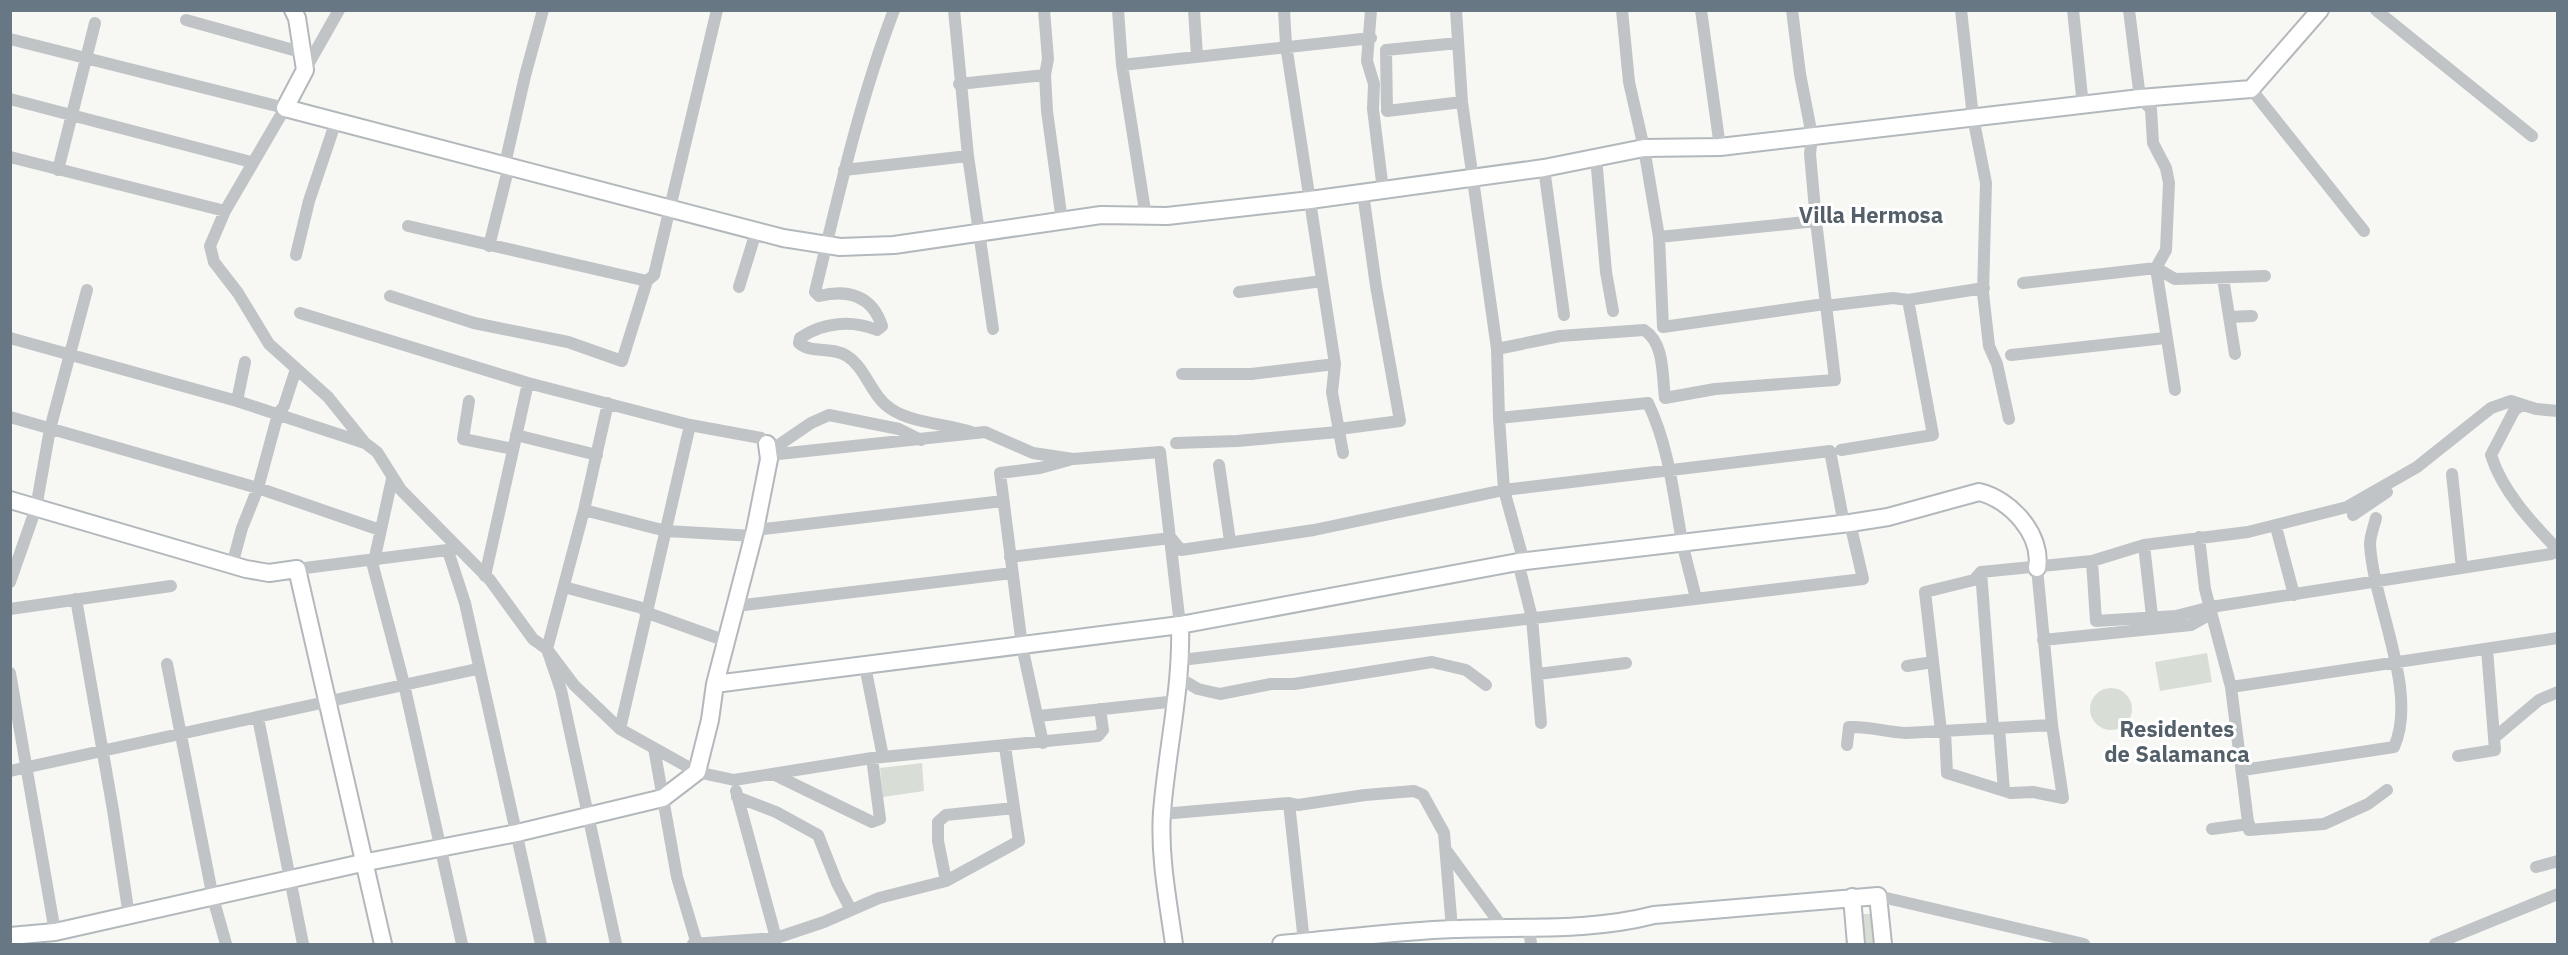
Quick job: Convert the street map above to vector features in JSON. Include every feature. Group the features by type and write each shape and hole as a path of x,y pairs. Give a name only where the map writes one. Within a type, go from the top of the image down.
{"street":[{"path":"293,10 304,61"},
{"path":"339,10 304,61 285,108 251,162 225,211 210,246 214,262 238,293 268,344 328,397 365,443 377,452 392,479 452,550 485,576 533,639 547,649 574,684 620,729 697,772 734,780 878,758 1098,736 1103,729 1100,709"},
{"path":"489,246 525,76 543,10"},
{"path":"390,296 474,323 568,342 622,361 647,281 654,274 717,10"},
{"path":"894,10 844,170 815,292 819,296 839,291 855,295 879,316 882,326 878,330 856,323 839,324 807,333 800,338 799,343 804,348 838,351 850,358 875,394 891,409 932,424 971,432"},
{"path":"954,10 959,84 993,329"},
{"path":"1044,10 1048,59 1045,75 1047,111 1062,221"},
{"path":"1118,10 1122,65 1146,217"},
{"path":"1194,10 1197,56"},
{"path":"1284,10 1286,45 1335,363 1332,392 1343,453"},
{"path":"1371,10 1371,38 1367,61 1374,84 1374,109 1383,190"},
{"path":"1456,10 1462,102 1497,349 1504,490 1532,618 1541,723"},
{"path":"1623,10 1629,82 1644,148 1659,237 1663,327 1825,305 1893,298 1908,300 1984,288"},
{"path":"1701,10 1720,147"},
{"path":"1497,349 1560,336 1644,330 1656,341 1661,360 1665,398 1715,389 1835,380 1816,221 1810,154 1812,136 1800,74 1792,10"},
{"path":"1961,10 1973,117 1986,183 1984,288 1989,346 1997,364 2009,419"},
{"path":"2073,10 2083,106"},
{"path":"2129,10 2140,98 2151,109 2153,143 2166,168 2169,183 2166,250 2156,268 2165,338 2175,390"},
{"path":"10,39 507,165 756,232 827,245 869,247 1101,215 1146,217 1310,200 1544,168 1644,148 1720,147 2140,98 2251,89 2320,10"},
{"path":"2376,10 2532,136"},
{"path":"186,20 304,61"},
{"path":"58,170 95,23"},
{"path":"1122,65 1286,45 1371,38"},
{"path":"1458,43 1386,50 1387,111 1462,102"},
{"path":"959,84 1045,75"},
{"path":"2251,89 2364,231"},
{"path":"10,99 251,162"},
{"path":"296,255 309,201 336,121"},
{"path":"844,170 968,156"},
{"path":"10,158 225,211"},
{"path":"1596,158 1606,272 1613,311"},
{"path":"1544,168 1564,315"},
{"path":"1176,443 1237,441 1338,431 1400,421 1376,286 1363,193"},
{"path":"1659,237 1816,221"},
{"path":"408,226 647,281"},
{"path":"739,287 756,232"},
{"path":"2023,283 2156,268 2175,279 2265,276"},
{"path":"2223,278 2235,354"},
{"path":"1239,292 1322,281"},
{"path":"10,582 36,508 50,429 87,290"},
{"path":"1841,450 1933,435 1908,300"},
{"path":"10,936 55,932 362,863 589,817 663,798 697,772 710,720 715,684 754,533 769,450 761,438 690,425 528,383 300,313"},
{"path":"2229,317 2252,316"},
{"path":"10,338 71,357 237,401 365,443"},
{"path":"2011,355 2165,338"},
{"path":"237,401 245,362"},
{"path":"1182,374 1251,374 1335,363"},
{"path":"232,565 242,528 258,488 278,414 284,406 297,369"},
{"path":"485,576 528,383"},
{"path":"469,401 463,439 513,449"},
{"path":"2354,514 2375,501 2491,408 2511,401 2521,405 2558,411"},
{"path":"608,403 584,510 547,649 561,690 616,945"},
{"path":"1499,418 1648,403 1658,424 1671,469 1682,543 1696,599"},
{"path":"2521,405 2514,411 2491,455 2497,474 2538,529 2558,550"},
{"path":"769,450 811,423 829,415 899,429 921,440"},
{"path":"10,417 258,488 380,530"},
{"path":"620,729 645,610 690,425"},
{"path":"769,450 921,440 985,432 1033,453 1073,459"},
{"path":"516,435 597,455"},
{"path":"1171,538 1181,550 1314,530 1504,490 1830,451 1863,579 1181,660"},
{"path":"1044,743 1022,646 1000,473 1040,468 1073,459 1160,452 1180,625 1181,660 1162,814 1162,854 1174,945"},
{"path":"1219,465 1230,541"},
{"path":"715,684 1180,625 1521,562 1847,524 1888,517 1979,492 2001,501 2024,524 2033,539 2039,559 2037,568 2043,640 2063,798 2033,792 2004,791 1947,772 1926,592 1974,580 1981,572 2037,568 2092,561 2144,545 2229,535 2276,526 2348,507 2417,467"},
{"path":"2452,474 2462,568"},
{"path":"392,479 373,566 404,684 462,945"},
{"path":"10,500 232,565 269,573 452,550"},
{"path":"584,510 666,531 754,533 1003,501"},
{"path":"2243,770 2394,747 2398,739 2402,705 2396,663 2375,581 2370,542 2376,518"},
{"path":"2276,526 2294,595"},
{"path":"2199,537 2205,589 2230,687 2243,770 2249,830 2324,824 2368,804 2387,790"},
{"path":"1010,557 1171,538"},
{"path":"2144,545 2152,616"},
{"path":"452,550 541,945"},
{"path":"2092,561 2096,621 2176,616 2211,608 2462,568 2558,550"},
{"path":"297,569 362,863 383,945"},
{"path":"1981,572 2004,791"},
{"path":"736,606 1012,573"},
{"path":"10,609 171,586"},
{"path":"564,587 645,610 726,641"},
{"path":"76,599 129,916"},
{"path":"2043,640 2191,625 2207,616 2211,608"},
{"path":"2230,687 2558,638"},
{"path":"2458,756 2495,750 2487,649"},
{"path":"1179,678 1197,689 1220,694 1271,684 1294,684 1432,662 1466,670 1486,685"},
{"path":"1907,666 1933,662"},
{"path":"1538,674 1626,663"},
{"path":"167,664 213,898 226,945"},
{"path":"773,774 872,822 880,819 878,758 865,666"},
{"path":"10,771 477,669"},
{"path":"10,673 55,932"},
{"path":"2494,738 2539,700 2558,692"},
{"path":"1039,716 1177,701"},
{"path":"258,718 288,880 303,945"},
{"path":"1847,745 1849,727 1873,726 1887,732 1906,733 1919,730 1943,731 2052,725"},
{"path":"654,748 677,877 695,944 776,938 879,898 946,881 1019,841 1005,747"},
{"path":"734,780 776,938"},
{"path":"1162,814 1289,803 1298,806 1365,795 1414,791 1424,795 1444,833 1452,929"},
{"path":"737,797 776,812 818,835 837,883 851,910"},
{"path":"1289,803 1304,942"},
{"path":"946,881 938,841 938,822 946,815 1014,808"},
{"path":"2212,829 2249,824"},
{"path":"1445,849 1503,928"},
{"path":"2536,867 2558,861"},
{"path":"2435,945 2558,894"},
{"path":"1281,945 1452,929 1503,928 1530,936 1545,930 1626,923 1654,915 1878,896 2084,945"},
{"path":"1878,896 1883,945"},
{"path":"1852,897 1856,945"}],"shaded area":[{"path":"2207,653 2212,682 2160,691 2155,662"},
{"path":"2111,688 2126,694 2132,709 2126,724 2111,730 2096,724 2090,709 2096,694"},
{"path":"922,763 924,791 883,797 880,768"},
{"path":"1863,914 1872,914 1874,944 1865,944"}],"district":[{"name":"Villa Hermosa","path":"1871,214"},
{"name":"Residentes de Salamanca","path":"2177,740"}]}
